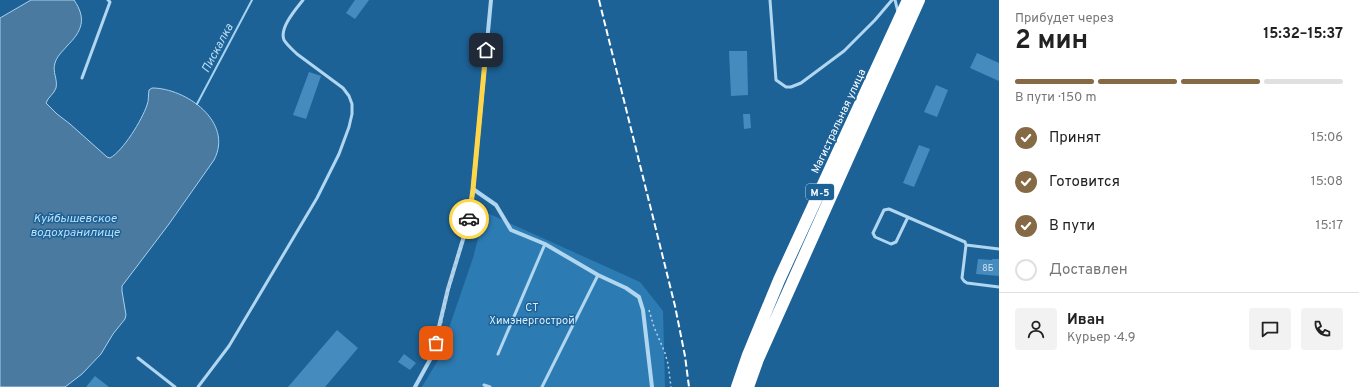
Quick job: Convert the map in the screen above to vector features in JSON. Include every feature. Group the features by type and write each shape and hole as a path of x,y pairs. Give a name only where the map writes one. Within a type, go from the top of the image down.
{"highway":[{"name":"Магистральная улица","path":"737,387 748,355 779,280 908,0"},
{"name":"Магистральная улица","path":"748,387 758,359 918,0"}],"street":[{"path":"415,387 432,356 448,289 468,222 473,189 491,0"},
{"path":"473,189 496,205 511,230 545,244 598,275 626,288 639,298 643,310 652,387"}],"lane":[{"path":"82,78 110,2 108,0"},
{"path":"198,387 229,346 314,204 339,154 349,127 352,114 352,104 343,88 297,54 290,48 284,39 286,23 303,0"},
{"path":"770,0 776,80 786,87 791,87 801,83 844,51 875,20 892,0"},
{"path":"895,0 899,19"},
{"path":"908,217 894,244 874,237 873,233 886,208 908,217 963,241 966,245 999,249"},
{"path":"498,354 545,244"},
{"path":"966,245 962,278 964,281 999,286"},
{"path":"542,387 598,275"},
{"path":"138,358 175,387"},
{"path":"484,385 490,387"}],"path":[{"path":"649,309 654,327 665,353 671,387"}],"green space":[{"name":"СТ Химэнергострой","path":"485,212 640,282 663,311 665,387 422,387 438,360 473,258"}],"water":[{"name":"Куйбышевское водохранилище","path":"31,0 74,0 78,7 81,19 79,30 56,61 54,69 56,88 46,103 107,157 110,158 121,149 137,127 148,102 149,90 152,88 179,94 192,101 203,110 212,121 218,133 218,146 214,160 169,224 122,286 126,315 125,319 113,334 101,354 82,374 65,387 0,387 0,18"}],"building":[{"path":"355,0 369,0 355,19 346,13"},
{"path":"729,51 747,51 748,95 731,96"},
{"path":"977,53 999,63 999,81 970,68"},
{"path":"309,72 321,76 306,119 293,115"},
{"path":"936,85 948,90 937,117 924,112"},
{"path":"743,114 750,114 751,128 744,129"},
{"path":"919,145 930,149 914,187 903,183"},
{"path":"978,259 999,259 999,276 976,274"},
{"path":"337,330 358,348 325,387 288,387"},
{"path":"404,354 416,363 410,370 398,362"},
{"path":"95,376 109,387 86,387"}],"waterway":[{"name":"Пискалка","path":"197,104 252,0"}],"railway":[{"path":"599,0 675,306 685,356 689,387"}],"way so far":[{"path":"436,343 448,289 469,219"}],"route":[{"path":"469,219 486,50"}]}
